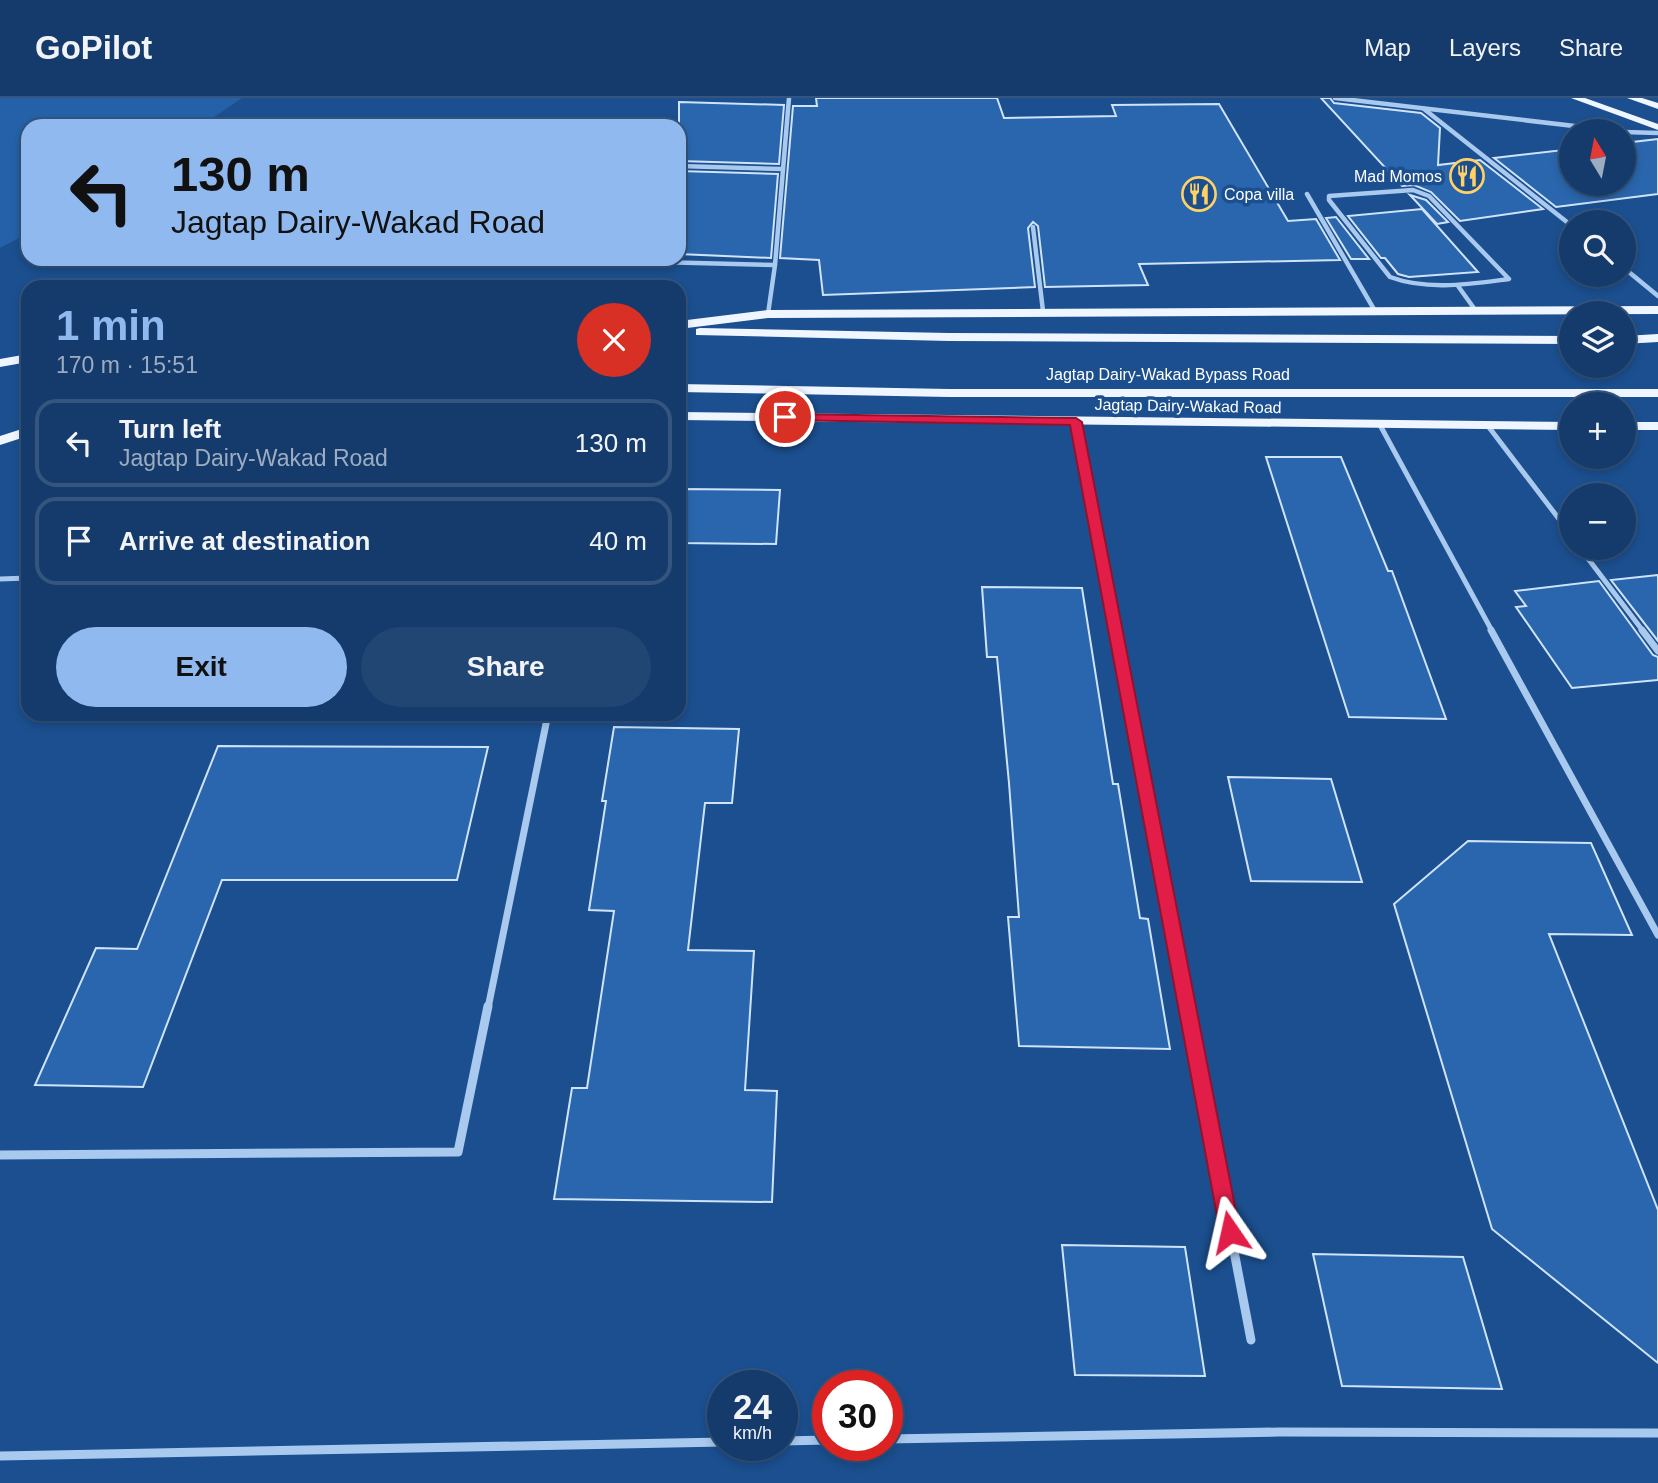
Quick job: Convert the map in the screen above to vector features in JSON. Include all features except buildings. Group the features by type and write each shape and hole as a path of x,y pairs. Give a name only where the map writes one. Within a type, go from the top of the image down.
{"main road":[{"path":"1576,98 1658,127"},
{"path":"1632,98 1658,106"},
{"path":"686,325 768,314 1658,310"},
{"path":"686,332 949,337 1559,340"},
{"path":"1636,339 1658,338"},
{"path":"0,363 21,359"},
{"name":"Jagtap Dairy-Wakad Bypass Road","path":"686,388 949,393 1658,393"},
{"name":"Jagtap Dairy-Wakad Road","path":"686,416 1559,426"},
{"path":"1636,426 1658,426"},
{"path":"0,441 21,434"}],"street":[{"path":"768,314 775,265 789,98"},
{"path":"1335,98 1559,124"},
{"path":"1423,108 1559,216"},
{"path":"1636,132 1658,133"},
{"path":"686,166 782,169"},
{"path":"1413,190 1429,196 1509,276 1509,279 1458,286 1404,282 1390,277 1329,200 1329,196 1413,190"},
{"path":"1307,194 1375,311"},
{"path":"1032,227 1043,311"},
{"path":"686,263 775,265"},
{"path":"1636,278 1658,296"},
{"path":"1458,286 1476,311"},
{"path":"1076,422 1251,1340"},
{"path":"1380,425 1658,935"},
{"path":"1488,426 1559,519"},
{"path":"1589,560 1658,651"},
{"path":"0,579 21,578"},
{"path":"0,1155 458,1152 547,721"},
{"path":"903,1439 1279,1432 1658,1433"},
{"path":"0,1456 707,1442"}],"shaded area":[{"path":"0,98 242,98 211,119 21,119 21,237 0,248"}],"place":[{"name":"Mad Momos","path":"1467,176"},
{"name":"Copa villa","path":"1199,194"}],"route":[{"path":"785,417 1076,422 1230,1232"}]}
